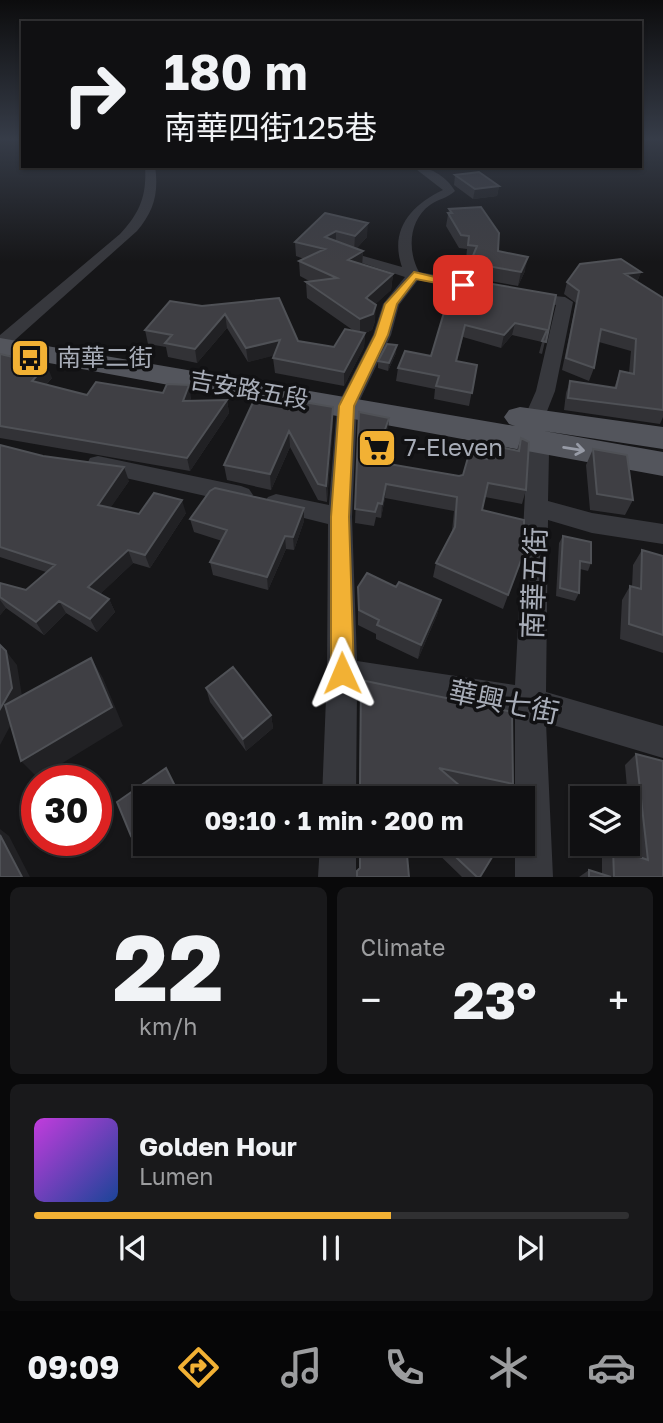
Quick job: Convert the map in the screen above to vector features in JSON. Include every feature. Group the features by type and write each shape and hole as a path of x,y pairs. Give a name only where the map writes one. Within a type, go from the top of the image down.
{"main road":[{"name":"吉安路五段","path":"3,339 532,430 663,464"},
{"name":"吉安路五段","path":"532,430 663,438"}],"street":[{"path":"3,339 116,246 144,218 153,189 152,180"},
{"path":"414,275 404,261 410,219 423,205 449,188 437,180"},
{"path":"335,252 414,275 565,302 557,347 532,430"},
{"path":"339,786 342,673 340,517 350,398 382,335 391,304 414,275"},
{"name":"南華五街","path":"532,430 538,453 530,703 534,877"},
{"path":"74,462 112,466 340,517"},
{"path":"536,507 592,523 663,534"},
{"name":"華興七街","path":"342,673 530,703 663,743"},
{"path":"337,877 338,856"}],"building":[{"path":"462,180 490,180 499,186 475,189"},
{"path":"481,207 499,233 498,251 528,257 521,272 470,263 477,246 468,245 469,236 461,235 448,213 452,213 449,209"},
{"path":"325,213 368,223 355,236 336,231 325,237 363,251 348,260 393,274 366,298 376,305 373,314 360,319 306,282 337,278 299,261 325,249 295,242"},
{"path":"621,259 641,272 625,274 663,298 663,410 568,398 570,381 616,388 620,371 634,374 636,339 601,329 594,368 566,358 579,291 567,282 580,264"},
{"path":"463,279 556,295 546,342 542,341 547,330 515,323 504,335 465,325 456,361 477,365 472,393 436,386 439,376 398,368 405,351 431,356 448,299 454,300"},
{"path":"279,298 298,341 334,347 345,329 365,333 344,372 273,358 280,340 246,348 225,314 195,349 165,343 172,335 145,330 170,301 202,306"},
{"path":"387,344 397,345 389,363 378,361"},
{"path":"0,354 47,365 32,381 87,395 96,382 163,393 167,384 189,385 183,401 227,400 187,458 0,426"},
{"path":"283,394 286,399 333,407 326,486 318,484 289,431 270,474 224,465 255,398"},
{"path":"359,412 389,418 380,444 388,446 383,463 459,476 463,475 469,454 487,459 490,445 519,451 521,438 529,442 526,490 488,483 482,510 524,520 524,552 508,595 436,563 455,527 457,497 386,484 382,504 378,503 375,512 355,509"},
{"path":"0,445 43,456 124,467 98,505 139,514 154,493 182,500 145,555 128,550 88,587 109,599 90,619 59,601 36,622 0,597 0,583 26,590 55,565 0,547"},
{"path":"593,449 627,455 633,500 597,494"},
{"path":"215,488 304,508 293,537 285,536 267,577 210,562 227,530 190,519"},
{"path":"563,536 591,542 591,563 580,561 579,593 560,588"},
{"path":"642,550 663,556 663,635 629,624 630,586 641,589"},
{"path":"367,573 396,587 399,582 441,600 421,645 377,625 379,620 359,610 358,587"},
{"path":"0,645 6,651 12,688 0,709"},
{"path":"91,658 112,707 21,761 5,705"},
{"path":"233,667 271,715 243,739 206,688"},
{"path":"361,680 512,712 513,784 439,768 460,786 360,786"},
{"path":"636,754 663,761 663,877 614,877 613,856 636,856 648,860"},
{"path":"166,768 175,786 140,786"},
{"path":"133,791 131,836 117,802"},
{"path":"0,835 22,877 0,877"},
{"path":"360,856 407,856 409,877 357,877"},
{"path":"455,856 493,856 480,877"},
{"path":"589,870 611,877 589,877"}],"place":[{"name":"南華二街","path":"30,358"},
{"name":"7-Eleven","path":"377,448"}],"route":[{"path":"342,673 340,517 347,406 382,335 391,304 414,275 463,285"}]}
